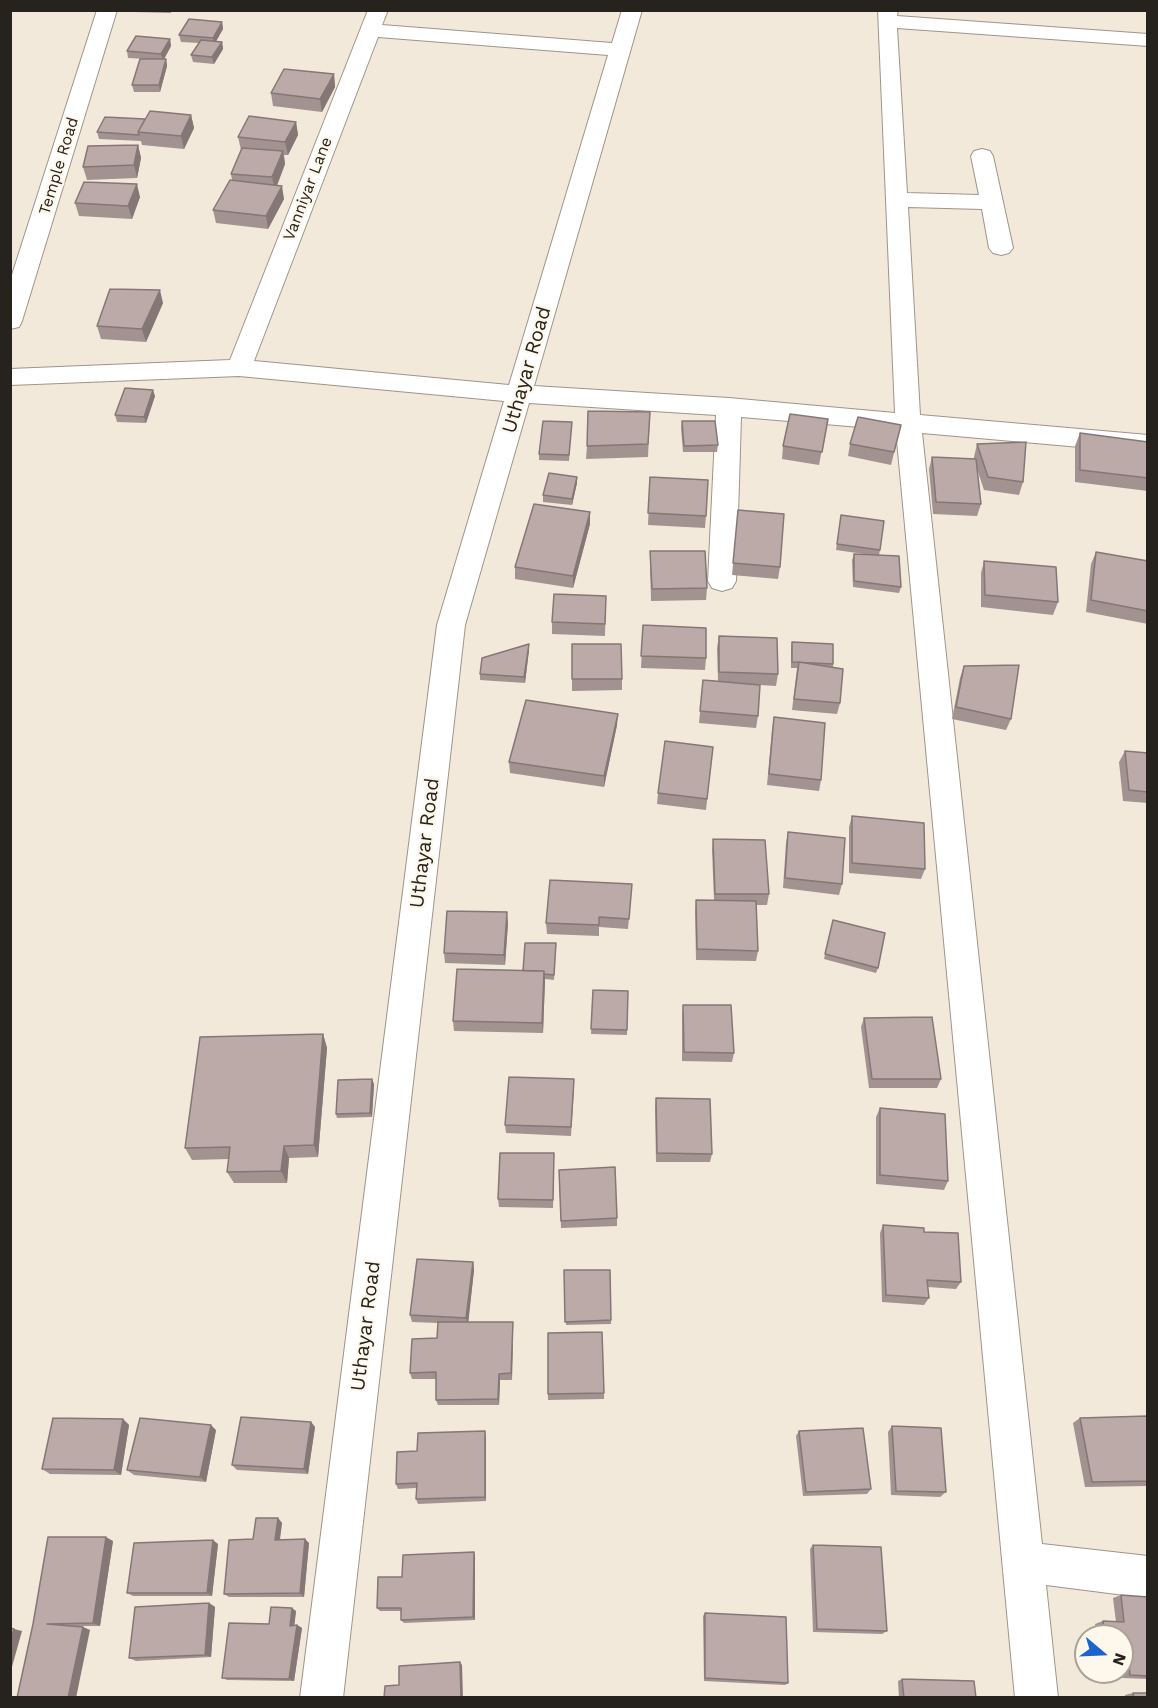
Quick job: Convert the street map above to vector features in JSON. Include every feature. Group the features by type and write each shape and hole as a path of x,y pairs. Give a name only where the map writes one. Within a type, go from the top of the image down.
{"street":[{"name":"Temple Road","path":"10,321 107,10"},
{"name":"Uthayar Road","path":"321,1698 451,625 632,10"},
{"path":"1037,1698 908,423 888,16 1148,40"},
{"path":"374,20 620,50"},
{"name":"Vanniyar Lane","path":"239,368 374,20"},
{"path":"982,156 1001,248"},
{"path":"896,200 990,202"},
{"path":"10,377 239,368 520,394 729,406 1148,444"},
{"path":"722,581 729,406"},
{"path":"1023,1562 1148,1577"}],"building":[{"path":"189,19 222,22 213,38 179,35"},
{"path":"136,36 170,39 161,54 127,51"},
{"path":"201,40 222,42 212,57 191,55"},
{"path":"140,59 166,59 159,85 132,85"},
{"path":"284,69 334,74 320,99 271,93"},
{"path":"150,111 191,115 181,136 138,132"},
{"path":"249,116 296,122 285,142 238,137"},
{"path":"105,117 145,119 138,132 139,135 97,132"},
{"path":"138,145 134,165 83,167 88,146"},
{"path":"242,148 283,151 272,177 231,174"},
{"path":"230,180 282,186 266,216 213,210"},
{"path":"84,182 137,184 128,206 75,203"},
{"path":"110,289 160,290 142,329 97,326"},
{"path":"125,388 153,390 144,417 115,415"},
{"path":"588,411 650,412 648,444 587,446"},
{"path":"790,414 828,419 822,452 783,446"},
{"path":"858,417 901,425 894,452 850,444"},
{"path":"543,421 572,422 569,455 539,454"},
{"path":"682,421 715,421 718,445 684,446"},
{"path":"1080,433 1148,442 1148,478 1080,470"},
{"path":"1026,442 1023,482 988,477 977,444"},
{"path":"932,457 976,459 981,504 936,502"},
{"path":"549,473 577,477 572,499 543,495"},
{"path":"650,477 708,480 706,516 648,513"},
{"path":"534,504 590,512 573,576 515,567"},
{"path":"738,510 784,514 780,567 733,563"},
{"path":"841,515 884,521 880,550 837,544"},
{"path":"650,551 705,551 707,588 652,589"},
{"path":"1096,552 1148,561 1148,611 1091,600"},
{"path":"854,554 899,556 901,587 854,581"},
{"path":"984,561 1056,567 1058,602 985,595"},
{"path":"554,594 606,596 605,624 552,622"},
{"path":"643,625 706,628 706,658 641,656"},
{"path":"719,636 777,638 778,674 719,672"},
{"path":"792,642 833,644 833,664 792,662"},
{"path":"529,644 524,677 480,674 482,658"},
{"path":"572,644 621,644 622,679 572,679"},
{"path":"799,662 843,669 840,703 794,699"},
{"path":"1019,665 1011,719 956,707 964,666"},
{"path":"703,680 760,685 758,716 700,711"},
{"path":"526,700 618,714 604,776 509,762"},
{"path":"774,717 825,723 821,780 769,774"},
{"path":"665,741 713,747 707,799 658,793"},
{"path":"1125,751 1148,753 1148,792 1129,790"},
{"path":"852,816 924,823 925,869 852,863"},
{"path":"788,832 845,838 842,884 785,878"},
{"path":"713,839 765,840 769,894 715,894"},
{"path":"550,880 632,884 629,919 599,917 599,925 546,923"},
{"path":"696,900 756,901 758,951 697,949"},
{"path":"447,911 507,912 504,955 444,953"},
{"path":"833,920 885,933 878,968 825,954"},
{"path":"525,943 556,943 554,975 544,974 544,971 523,971"},
{"path":"457,969 544,971 542,1023 453,1021"},
{"path":"593,990 628,991 627,1030 591,1029"},
{"path":"683,1005 731,1005 734,1053 684,1052"},
{"path":"932,1017 941,1079 872,1079 864,1018"},
{"path":"323,1034 314,1145 284,1146 281,1171 227,1172 230,1147 185,1148 200,1037"},
{"path":"509,1077 574,1079 571,1127 505,1125"},
{"path":"372,1079 370,1113 336,1114 338,1080"},
{"path":"656,1098 710,1099 712,1154 657,1153"},
{"path":"880,1108 945,1114 948,1181 880,1175"},
{"path":"500,1153 554,1153 553,1200 498,1199"},
{"path":"615,1167 617,1218 561,1221 559,1170"},
{"path":"883,1225 924,1228 924,1232 958,1233 961,1282 927,1280 929,1298 886,1295"},
{"path":"417,1259 473,1262 466,1318 410,1315"},
{"path":"564,1270 610,1270 611,1320 565,1322"},
{"path":"438,1322 513,1322 511,1373 499,1374 498,1399 436,1400 436,1372 410,1373 412,1339 437,1338"},
{"path":"602,1332 604,1393 548,1394 548,1333"},
{"path":"1148,1416 1148,1481 1092,1482 1080,1418"},
{"path":"241,1417 311,1422 304,1469 232,1465"},
{"path":"53,1418 123,1419 114,1470 42,1469"},
{"path":"140,1418 211,1425 200,1477 127,1470"},
{"path":"892,1426 941,1428 946,1492 896,1491"},
{"path":"863,1428 871,1489 806,1492 799,1431"},
{"path":"485,1431 485,1497 416,1499 417,1483 396,1484 397,1452 417,1451 418,1433"},
{"path":"256,1518 278,1518 275,1540 305,1539 300,1593 224,1594 229,1540 253,1539"},
{"path":"48,1537 106,1537 93,1623 47,1624 83,1627 68,1698 17,1698 33,1624"},
{"path":"213,1540 207,1593 127,1593 134,1543"},
{"path":"813,1545 881,1547 887,1631 817,1629"},
{"path":"474,1552 473,1617 401,1620 401,1608 377,1608 378,1577 402,1577 403,1555"},
{"path":"1121,1595 1148,1597 1148,1676 1134,1675 1134,1624 1103,1624 1103,1621 1124,1622"},
{"path":"209,1603 205,1655 129,1658 135,1607"},
{"path":"271,1607 292,1608 290,1626 297,1625 289,1679 222,1678 229,1623 269,1624"},
{"path":"705,1613 786,1617 788,1683 705,1678"},
{"path":"10,1628 14,1629 10,1641"},
{"path":"460,1662 461,1698 384,1698 385,1686 399,1685 399,1666"},
{"path":"902,1679 974,1681 976,1698 904,1698"},
{"path":"1133,1693 1148,1693 1148,1698 1134,1698"}]}
